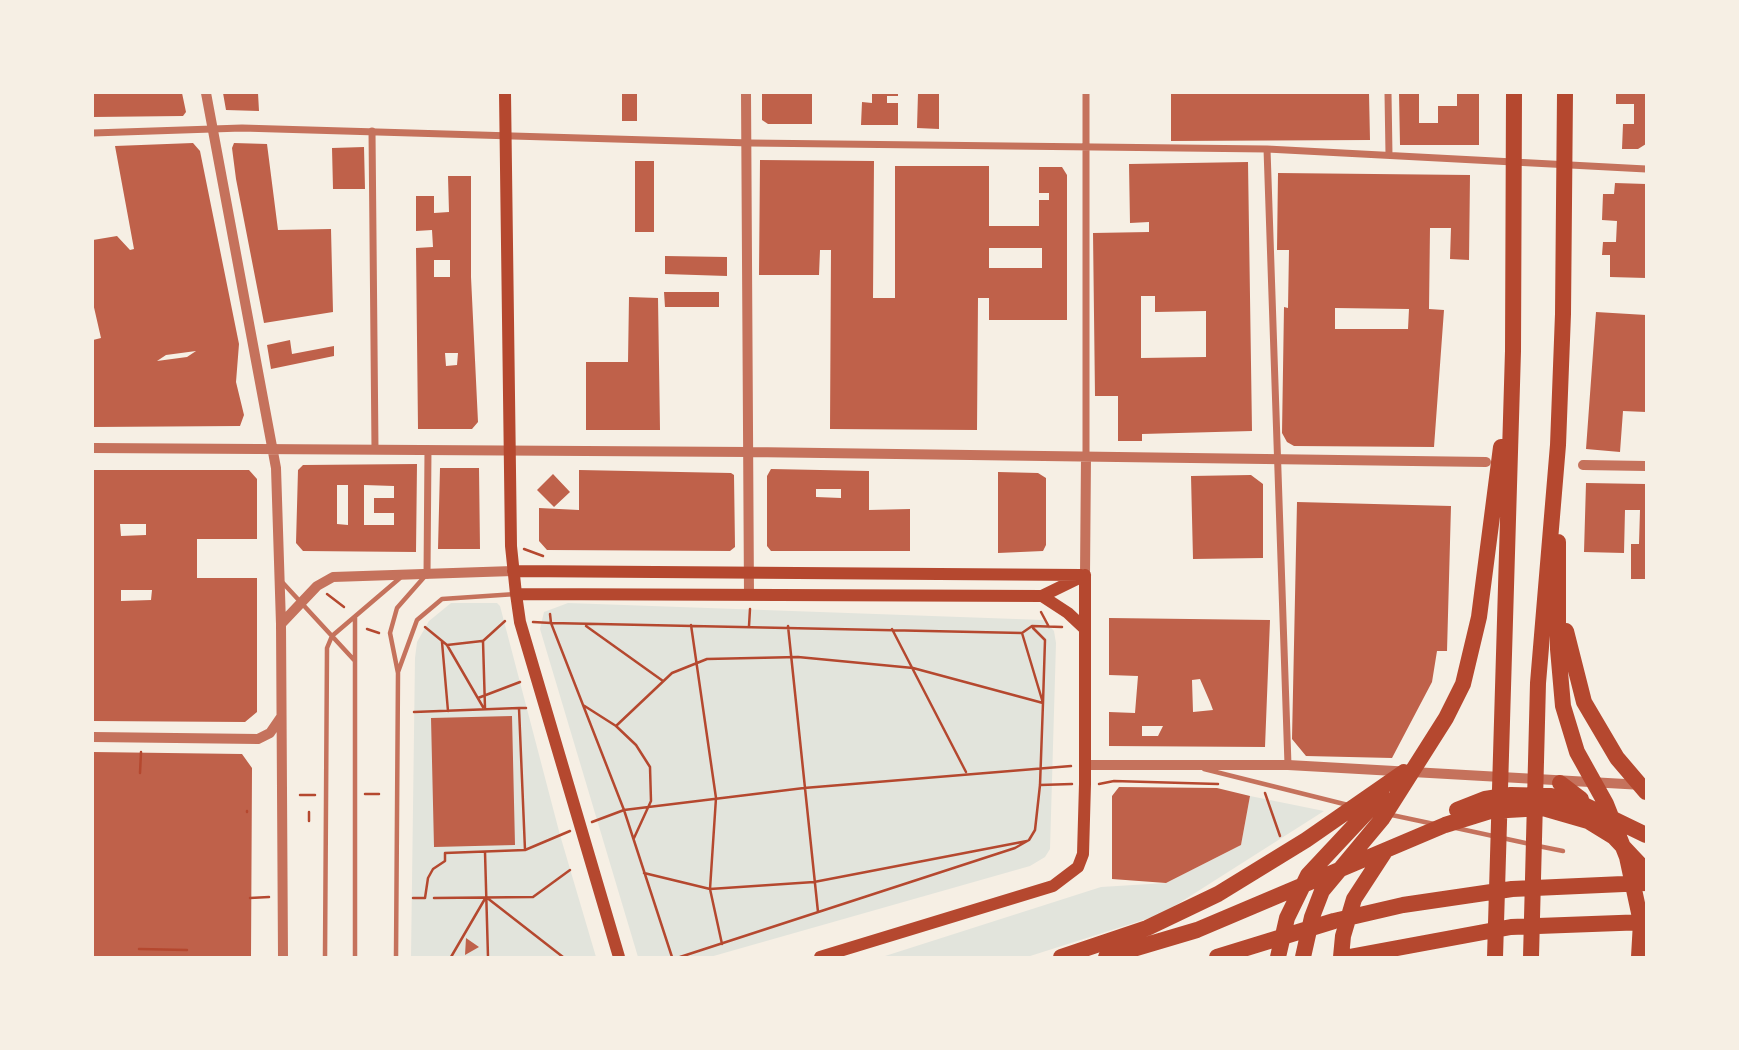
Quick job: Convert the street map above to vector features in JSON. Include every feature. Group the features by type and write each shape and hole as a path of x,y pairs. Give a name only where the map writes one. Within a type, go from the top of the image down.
{"highway":[{"path":"1495,957 1513,351 1514,93"},
{"path":"1564,93 1566,237 1558,445 1558,660 1563,706 1577,752 1606,804 1627,857 1641,922 1639,957"},
{"path":"1303,957 1311,917 1322,891 1382,819 1456,700 1473,650 1513,351"},
{"path":"1531,957 1540,649 1558,445"},
{"path":"1558,585 1569,652 1584,702 1617,758 1646,792"},
{"path":"1278,957 1287,918 1308,875 1422,754"},
{"path":"1061,957 1163,921 1250,875 1404,772"},
{"path":"1560,783 1597,811"},
{"path":"1341,957 1349,911 1368,873 1394,843 1432,820 1485,799 1529,794 1567,798 1646,835"},
{"path":"1106,957 1197,930 1445,825 1507,808 1543,808 1588,821 1615,837 1646,871"},
{"path":"1217,957 1334,921 1403,905 1512,889 1646,883"},
{"path":"1349,957 1511,927 1646,922"}],"main road":[{"path":"505,93 511,547 516,594 520,622 619,957"},
{"path":"513,571 1085,575"},
{"path":"516,594 1042,596 1085,575"},
{"path":"820,957 1053,886 1072,873 1081,860 1085,784 1085,575"},
{"path":"1042,596 1068,613 1084,628"}],"street":[{"path":"206,93 276,468 281,624 283,957"},
{"path":"746,93 750,595"},
{"path":"1085,575 1086,93"},
{"path":"1388,93 1389,155"},
{"path":"93,133 213,128 746,143 1267,149 1646,169"},
{"path":"372,131 375,449"},
{"path":"1267,149 1288,765"},
{"path":"93,448 271,447 1486,462"},
{"path":"427,575 428,449"},
{"path":"1583,465 1646,467"},
{"path":"281,624 298,603 317,586 333,577 513,571"},
{"path":"93,737 258,739 270,733 281,718"},
{"path":"1085,765 1288,765 1646,786"}],"lane":[{"path":"325,957 326,659 332,636 403,575"},
{"path":"396,957 398,673 390,633 392,622 407,594 427,575"},
{"path":"278,577 298,603 355,661"},
{"path":"398,673 417,620 442,599 516,594"},
{"path":"355,617 355,957"},
{"path":"1186,765 1401,817 1563,851"}],"path":[{"path":"511,547 537,551 543,556"},
{"path":"327,594 344,607"},
{"path":"750,595 750,626"},
{"path":"447,645 483,641 503,621"},
{"path":"673,957 624,810 551,623 1022,633 1043,703"},
{"path":"584,625 663,681"},
{"path":"691,625 716,798 710,890 722,944"},
{"path":"788,626 818,912"},
{"path":"680,957 1015,848 1030,840 1035,830 1042,768 1045,640 1032,626"},
{"path":"425,627 447,645 485,710"},
{"path":"367,629 379,633"},
{"path":"892,629 967,773"},
{"path":"483,641 485,710"},
{"path":"442,642 448,711"},
{"path":"616,726 671,673 707,659 790,657 913,668 1043,703"},
{"path":"478,698 520,682"},
{"path":"583,705 616,726 636,744 650,767 649,807 633,839"},
{"path":"519,708 525,850"},
{"path":"414,712 526,708"},
{"path":"140,773 141,738"},
{"path":"413,898 425,898 428,878 433,869 445,860 445,853 525,850 624,810 804,788 1085,765"},
{"path":"1040,785 1114,781 1221,784"},
{"path":"1264,791 1279,830"},
{"path":"365,794 379,794"},
{"path":"300,795 315,795"},
{"path":"309,812 309,821"},
{"path":"644,873 710,890 814,882 1030,840"},
{"path":"485,852 488,957"},
{"path":"434,898 533,897 570,870"},
{"path":"250,898 283,897"},
{"path":"451,957 486,897"},
{"path":"486,897 562,957"},
{"path":"139,949 187,950"}],"shaded area":[{"path":"451,603 497,603 500,606 560,835 596,957 411,957 415,658 417,642 429,621"},
{"path":"568,603 1044,620 1054,631 1056,643 1050,849 1045,857 1030,866 710,957 638,957 540,629 544,612"},
{"path":"1250,796 1324,811 1162,914 1027,957 882,957 1101,887 1166,883 1241,845"}],"building":[{"path":"93,93 182,93 186,112 183,116 93,117"},
{"path":"223,93 258,93 259,111 226,110"},
{"path":"622,93 637,93 637,121 622,121"},
{"path":"762,93 812,93 812,124 768,124 762,120"},
{"path":"872,93 898,93 898,96 887,96 887,103 898,103 898,125 861,125 862,102 872,103"},
{"path":"918,93 939,93 939,129 917,128"},
{"path":"1171,93 1369,93 1370,140 1171,141"},
{"path":"1399,93 1419,93 1419,123 1438,123 1438,106 1457,106 1457,93 1479,93 1479,145 1400,145"},
{"path":"1616,93 1646,93 1646,144 1638,149 1622,149 1623,124 1634,124 1634,104 1616,104"},
{"path":"193,143 200,151 239,344 236,382 244,415 240,426 93,427 93,340 101,338 93,303 93,240 117,236 130,250 134,249 115,146","holes":["196,351 187,357 157,361 166,355"]},
{"path":"234,143 267,144 278,230 331,229 333,312 264,323 236,179 232,148"},
{"path":"364,147 365,189 333,189 332,148"},
{"path":"760,160 874,161 873,298 895,298 895,166 989,166 989,226 1039,226 1039,200 1049,200 1049,193 1039,193 1039,167 1062,167 1067,175 1067,320 989,320 989,298 978,298 977,430 830,429 831,250 820,250 819,275 759,275","holes":["989,248 1042,248 1042,268 989,268"]},
{"path":"635,161 654,161 654,232 635,232"},
{"path":"1248,162 1252,431 1142,434 1142,441 1118,441 1118,396 1095,396 1093,233 1149,232 1149,222 1130,223 1129,164","holes":["1141,296 1155,296 1155,312 1206,311 1206,357 1141,358"]},
{"path":"1278,173 1470,175 1469,260 1450,259 1451,228 1430,228 1429,309 1444,310 1434,447 1294,446 1287,442 1282,433 1284,307 1288,308 1289,250 1277,250","holes":["1335,308 1409,309 1408,329 1335,329"]},
{"path":"448,176 471,176 471,277 478,422 472,429 418,429 416,248 433,247 432,230 416,231 416,196 434,196 434,213 449,212","holes":["434,260 450,260 450,277 434,277","445,353 458,353 457,365 446,366"]},
{"path":"1615,183 1646,184 1646,278 1610,277 1610,255 1602,255 1603,242 1616,242 1617,221 1602,220 1603,194 1614,194"},
{"path":"665,256 727,257 727,276 665,274"},
{"path":"664,292 719,292 719,307 665,307"},
{"path":"629,297 658,298 660,430 586,430 586,362 628,362"},
{"path":"1596,312 1646,315 1646,412 1623,411 1620,452 1586,449"},
{"path":"290,340 292,354 334,346 334,356 271,369 267,345"},
{"path":"417,464 416,552 303,551 296,543 298,470 303,465","holes":["337,485 348,485 348,525 337,524","364,485 394,486 394,498 374,498 374,513 394,513 394,525 364,525"]},
{"path":"440,468 479,468 480,549 438,549"},
{"path":"771,469 869,471 869,510 910,509 910,551 771,551 767,546 767,476","holes":["816,489 841,489 841,498 816,497"]},
{"path":"93,470 249,470 257,479 257,539 197,539 197,578 257,578 257,712 245,722 93,721","holes":["120,524 146,524 146,535 121,536","121,590 152,590 151,600 121,601"]},
{"path":"579,470 731,473 734,475 735,547 730,551 547,550 539,541 539,508 579,510"},
{"path":"998,472 1038,473 1046,478 1046,545 1043,551 998,553"},
{"path":"553,474 570,492 554,507 537,490"},
{"path":"1251,475 1263,484 1263,558 1193,559 1191,476"},
{"path":"1586,483 1646,484 1646,579 1631,579 1631,544 1639,544 1640,510 1625,510 1624,553 1584,552"},
{"path":"1297,502 1451,506 1447,651 1437,651 1432,682 1392,758 1306,756 1292,739"},
{"path":"1109,618 1270,620 1265,747 1109,746 1109,712 1135,713 1138,676 1109,675","holes":["1200,679 1213,710 1193,712 1192,680","1142,726 1163,726 1158,736 1142,736"]},
{"path":"512,716 515,845 434,847 431,718"},
{"path":"93,752 242,754 252,768 251,957 93,957"},
{"path":"1119,787 1217,788 1250,796 1241,845 1166,883 1112,879 1112,796"},
{"path":"466,938 479,947 465,955"}]}
